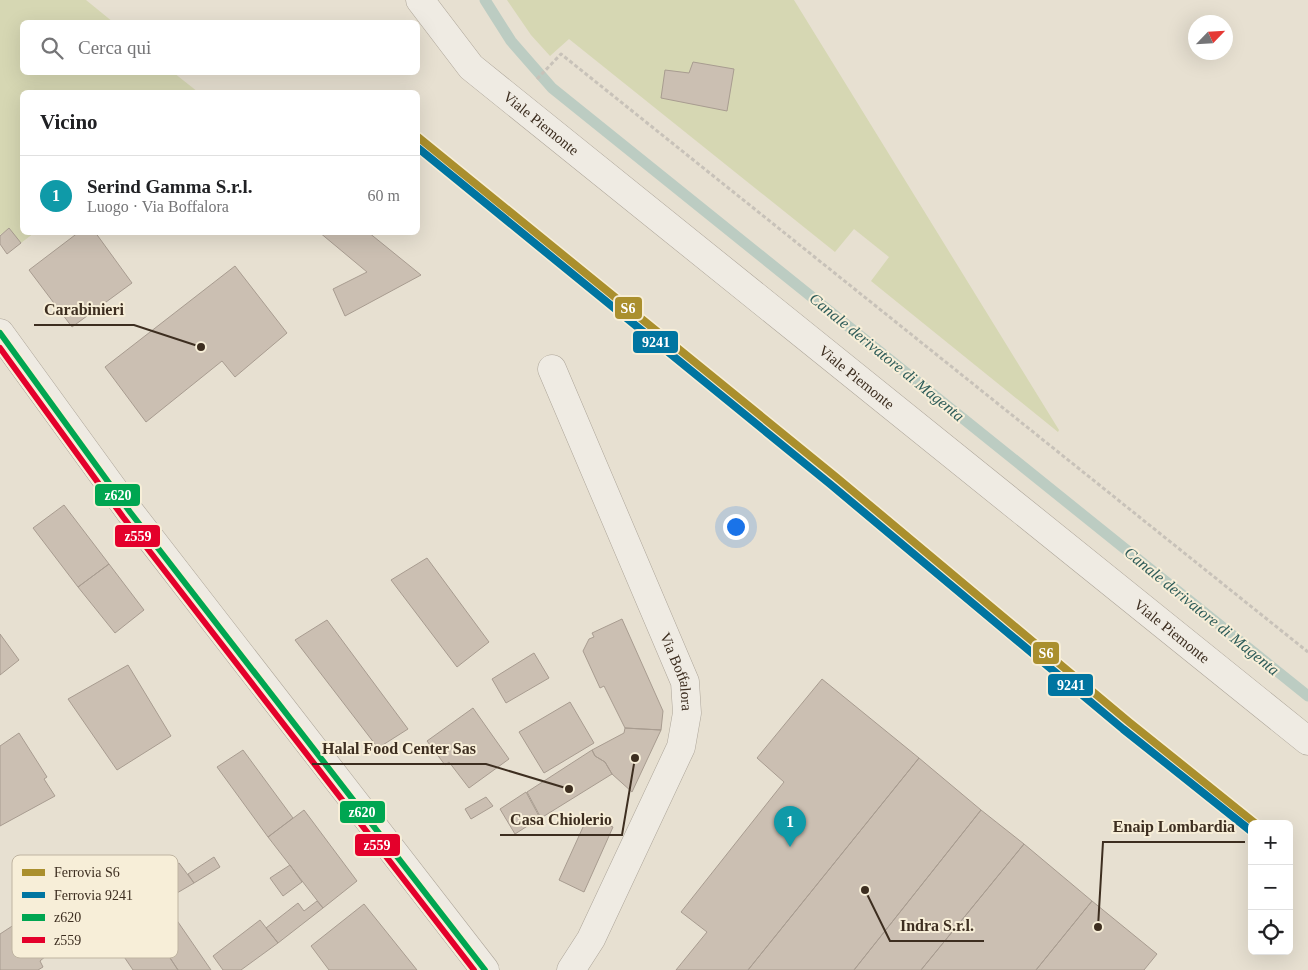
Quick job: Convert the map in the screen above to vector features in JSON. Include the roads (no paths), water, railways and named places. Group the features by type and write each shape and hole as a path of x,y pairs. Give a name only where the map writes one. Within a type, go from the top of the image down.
{"street":[{"name":"Viale Piemonte","path":"420,0 471,66 1308,740"},
{"path":"0,333 136,520 485,970"},
{"name":"Via Boffalora","path":"552,369 685,682 687,713 681,747 591,939 571,970"}],"waterway":[{"name":"Canale derivatore di Magenta","path":"485,0 511,41 552,88 1308,696"}],"rail line":[{"name":"S6","path":"420,139 836,477 1129,722 1251,820"},
{"name":"9241","path":"420,150 830,484 1123,729 1248,829"}],"place":[{"name":"Carabinieri","path":"201,347"},
{"name":"Casa Chiolerio","path":"635,758"},
{"name":"Halal Food Center Sas","path":"569,789"},
{"name":"Serind Gamma S.r.l.","path":"790,847"},
{"name":"Indra S.r.l.","path":"865,890"},
{"name":"Enaip Lombardia","path":"1098,927"}]}
